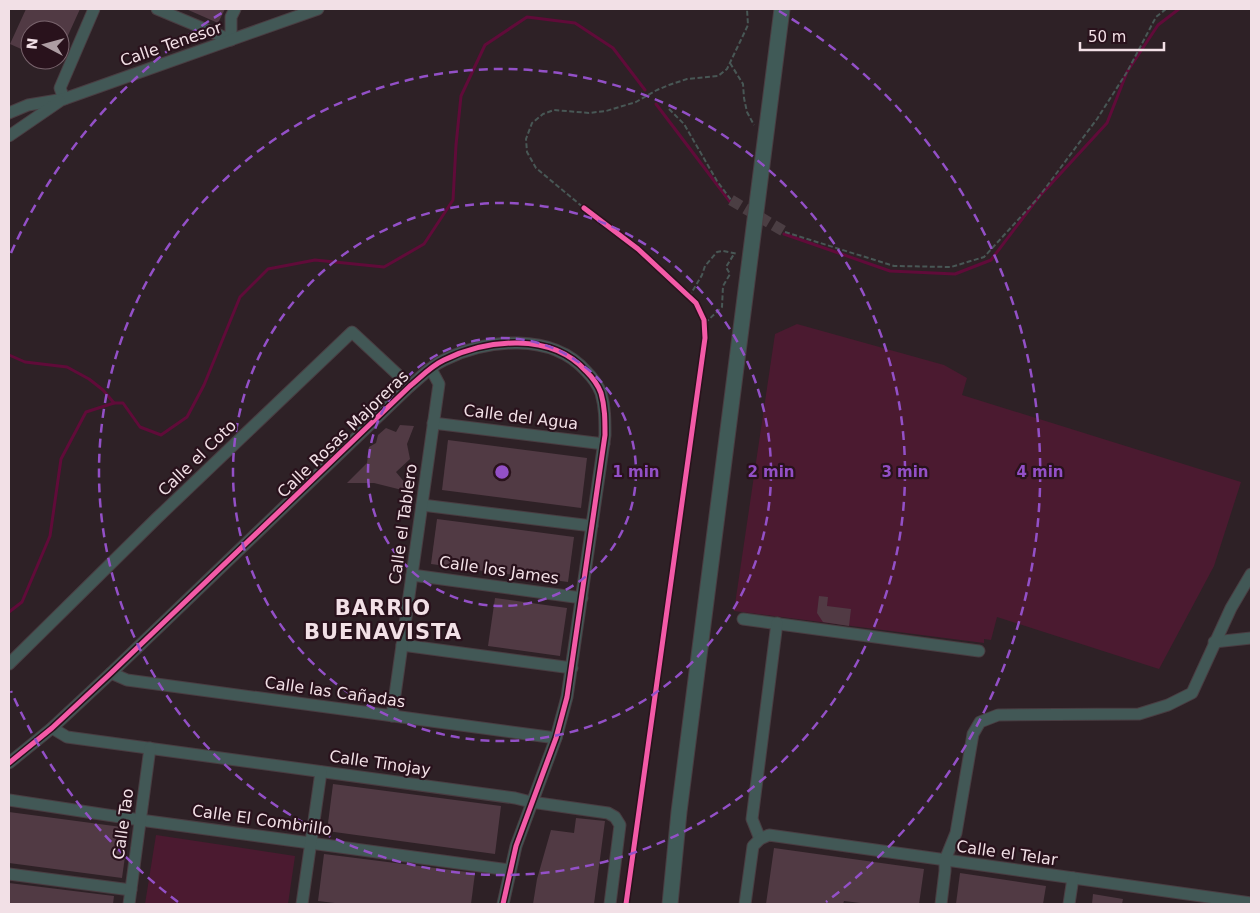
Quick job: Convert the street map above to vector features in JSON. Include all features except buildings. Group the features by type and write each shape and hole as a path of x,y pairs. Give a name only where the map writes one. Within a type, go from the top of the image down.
{"main road":[{"path":"670,904 679,812 782,9"},
{"path":"660,904 679,812"}],"street":[{"path":"64,99 60,88 94,9"},
{"path":"157,9 231,40 231,17 235,9"},
{"name":"Calle Tenesor","path":"9,113 28,105 64,99 318,9"},
{"name":"Calle Tenesor","path":"9,136 64,99"},
{"path":"9,108 28,105"},
{"name":"Calle el Coto","path":"9,664 157,518 352,332 410,386"},
{"name":"Calle Rosas Majoreras","path":"9,763 52,728 111,674 410,386 430,369 451,357 493,345 537,345 560,350 577,360 592,377 600,391 605,412 604,444 567,697 556,738 516,846 503,904"},
{"name":"Calle el Tablero","path":"392,716 439,384 430,369"},
{"name":"Calle del Agua","path":"433,423 604,444"},
{"path":"422,505 592,526"},
{"path":"941,904 945,860 956,833 973,734 980,722 998,715 1139,714 1168,705 1192,692 1231,608 1251,574"},
{"name":"Calle los James","path":"412,575 582,598"},
{"path":"743,618 979,651"},
{"path":"745,904 753,846 760,839 752,819 778,623"},
{"path":"1214,642 1251,638"},
{"path":"402,645 572,668"},
{"name":"Calle las Cañadas","path":"111,674 127,680 556,738"},
{"name":"Calle Tinojay","path":"52,728 67,737 515,798 608,813 615,816 620,825 610,904"},
{"name":"Calle Tao","path":"129,904 150,748"},
{"path":"302,904 321,772"},
{"name":"Calle El Combrillo","path":"9,800 140,820 510,870"},
{"name":"Calle el Telar","path":"760,839 769,835 1251,903"},
{"path":"9,874 131,890"},
{"path":"1069,904 1073,878"}],"path":[{"path":"626,904 705,338 705,323 696,303 638,249 536,168 526,152 526,139 532,123 543,114 554,110 589,113 606,111 636,102 657,90 687,79 718,76 727,69 748,25 747,9"},
{"path":"785,232 894,266 951,268 984,257 1038,198 1086,134 1127,72 1156,16 1166,9"},
{"path":"730,63 743,84 747,112 755,130"},
{"path":"669,109 684,124 717,181 731,200"},
{"path":"689,297 705,266 717,252 723,251 734,254 742,252"},
{"path":"705,323 722,307 723,286 730,274 726,266 734,254"}],"shaded area":[{"path":"797,324 944,365 967,378 962,395 1241,482 1214,566 1159,669 997,617 991,640 984,639 984,643 734,611 775,334"},
{"path":"156,835 295,856 288,904 145,904"}],"waterway":[{"path":"784,234 890,271 955,274 991,260 1038,198 1107,123 1127,72 1158,25 1179,9"},
{"path":"9,612 22,602 50,536 61,459 86,412 114,403 123,403 140,427 161,435 187,417 204,385 240,297 268,269 315,260 384,267 424,244 453,200 461,96 485,45 527,17 575,23 613,48 645,90"},
{"path":"656,104 731,203"},
{"path":"9,355 25,362 67,367 89,379 103,390 114,403"}],"tunnel":[{"path":"731,200 785,232"}],"cycle path":[{"path":"584,208 638,249 696,303 704,320 705,338 626,904"},
{"path":"9,763 52,728 111,673 430,368 461,353 479,347 499,344 537,345 555,350 572,358 595,381 601,393 603,403 605,435 567,697 556,738 516,846 503,904"}],"district":[{"name":"BARRIO BUENAVISTA","path":"383,620"}]}
